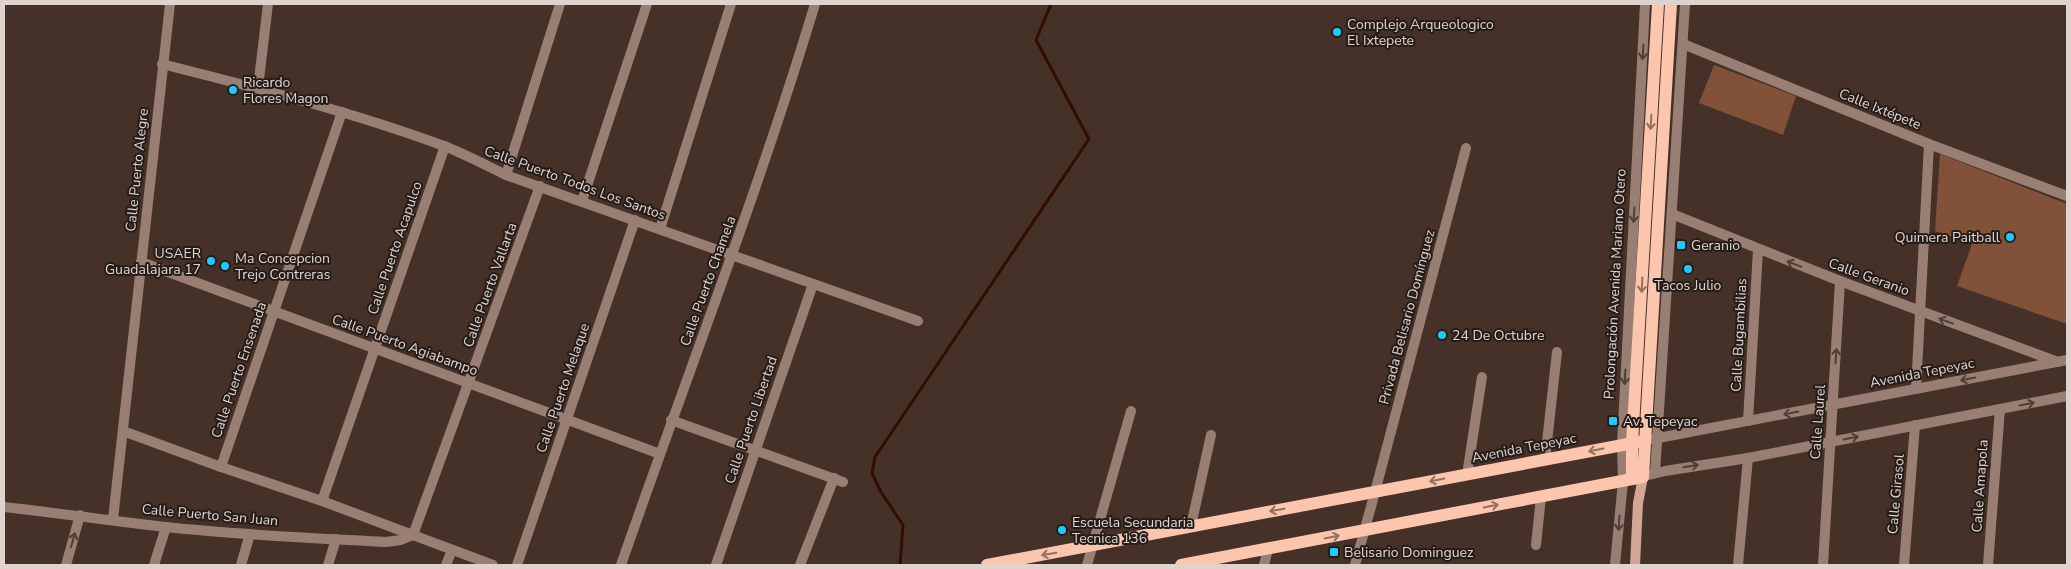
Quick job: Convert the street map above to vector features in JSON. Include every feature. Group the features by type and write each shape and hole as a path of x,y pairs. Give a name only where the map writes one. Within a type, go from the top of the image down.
{"main road":[{"name":"Prolongación Avenida Mariano Otero","path":"1635,565 1638,478 1633,443 1658,4"},
{"name":"Prolongación Avenida Mariano Otero","path":"1633,443 1671,4"},
{"name":"Avenida Tepeyac","path":"987,565 1633,443"},
{"path":"1181,565 1638,478"}],"street":[{"name":"Calle Puerto Alegre","path":"113,519 170,4"},
{"path":"258,88 268,4"},
{"path":"506,174 560,4"},
{"path":"582,201 647,4"},
{"path":"660,229 731,4"},
{"name":"Calle Puerto Chamela","path":"621,565 794,77 815,4"},
{"name":"Prolongación Avenida Mariano Otero","path":"1633,443 1645,4"},
{"name":"Prolongación Avenida Mariano Otero","path":"1615,565 1638,478 1658,438 1685,4"},
{"name":"Calle Ixtépete","path":"1683,44 1929,144 2067,196"},
{"name":"Calle Puerto Todos Los Santos","path":"162,64 258,88 342,112 445,146 506,174 918,321"},
{"name":"Calle Puerto Ensenada","path":"221,467 342,112"},
{"path":"1916,389 1929,144"},
{"name":"Calle Puerto Acapulco","path":"322,501 445,146"},
{"name":"Privada Belisario Domínguez","path":"1355,565 1466,148"},
{"name":"Calle Puerto Vallarta","path":"414,535 540,186"},
{"name":"Calle Geranio","path":"1672,214 1758,250 1840,281 2062,361"},
{"name":"Calle Puerto Melaque","path":"517,565 635,220"},
{"name":"Calle Bugambilias","path":"1748,421 1758,250"},
{"name":"Calle Puerto Agiabampo","path":"141,262 660,454"},
{"name":"Calle Laurel","path":"1823,565 1840,281"},
{"name":"Calle Puerto Libertad","path":"716,565 814,284"},
{"path":"1545,460 1556,352"},
{"name":"Avenida Tepeyac","path":"1633,443 2062,361"},
{"path":"1467,475 1482,377"},
{"path":"1638,478 2067,396"},
{"name":"Calle Amapola","path":"1988,565 2000,409"},
{"path":"1087,565 1131,411"},
{"path":"672,420 839,480 800,565"},
{"name":"Calle Girasol","path":"1904,565 1915,425"},
{"path":"123,431 322,501 494,565"},
{"path":"1191,526 1211,435"},
{"path":"1738,565 1748,458"},
{"path":"1536,545 1541,497"},
{"name":"Calle Puerto San Juan","path":"4,507 166,527 250,534 386,542 401,540 414,535"},
{"path":"66,565 80,515"},
{"path":"154,565 166,527"},
{"path":"241,565 250,534"},
{"path":"328,565 336,539"},
{"path":"1264,565 1268,549"},
{"path":"446,565 452,550"}],"shaded area":[{"path":"1714,65 1796,96 1783,135 1699,103"},
{"name":"Quimera Paitball","path":"1940,154 2067,204 2067,324 1957,286 1972,244 1935,231"}],"waterway":[{"path":"900,565 903,525 881,492 872,473 875,457 1089,139 1036,40 1051,4"}],"place":[{"name":"Complejo Arqueologico El Ixtepete","path":"1337,32"},
{"name":"Ricardo Flores Magon","path":"233,90"},
{"name":"Quimera Paitball","path":"2010,237"},
{"name":"Geranio","path":"1681,245"},
{"name":"USAER Guadalajara 17","path":"211,261"},
{"name":"Ma Concepcion Trejo Contreras","path":"225,266"},
{"name":"Tacos Julio","path":"1688,269"},
{"name":"24 De Octubre","path":"1442,335"},
{"name":"Av. Tepeyac","path":"1613,421"},
{"name":"Escuela Secundaria Tecnica 136","path":"1062,530"},
{"name":"Belisario Dominguez","path":"1334,552"}]}
